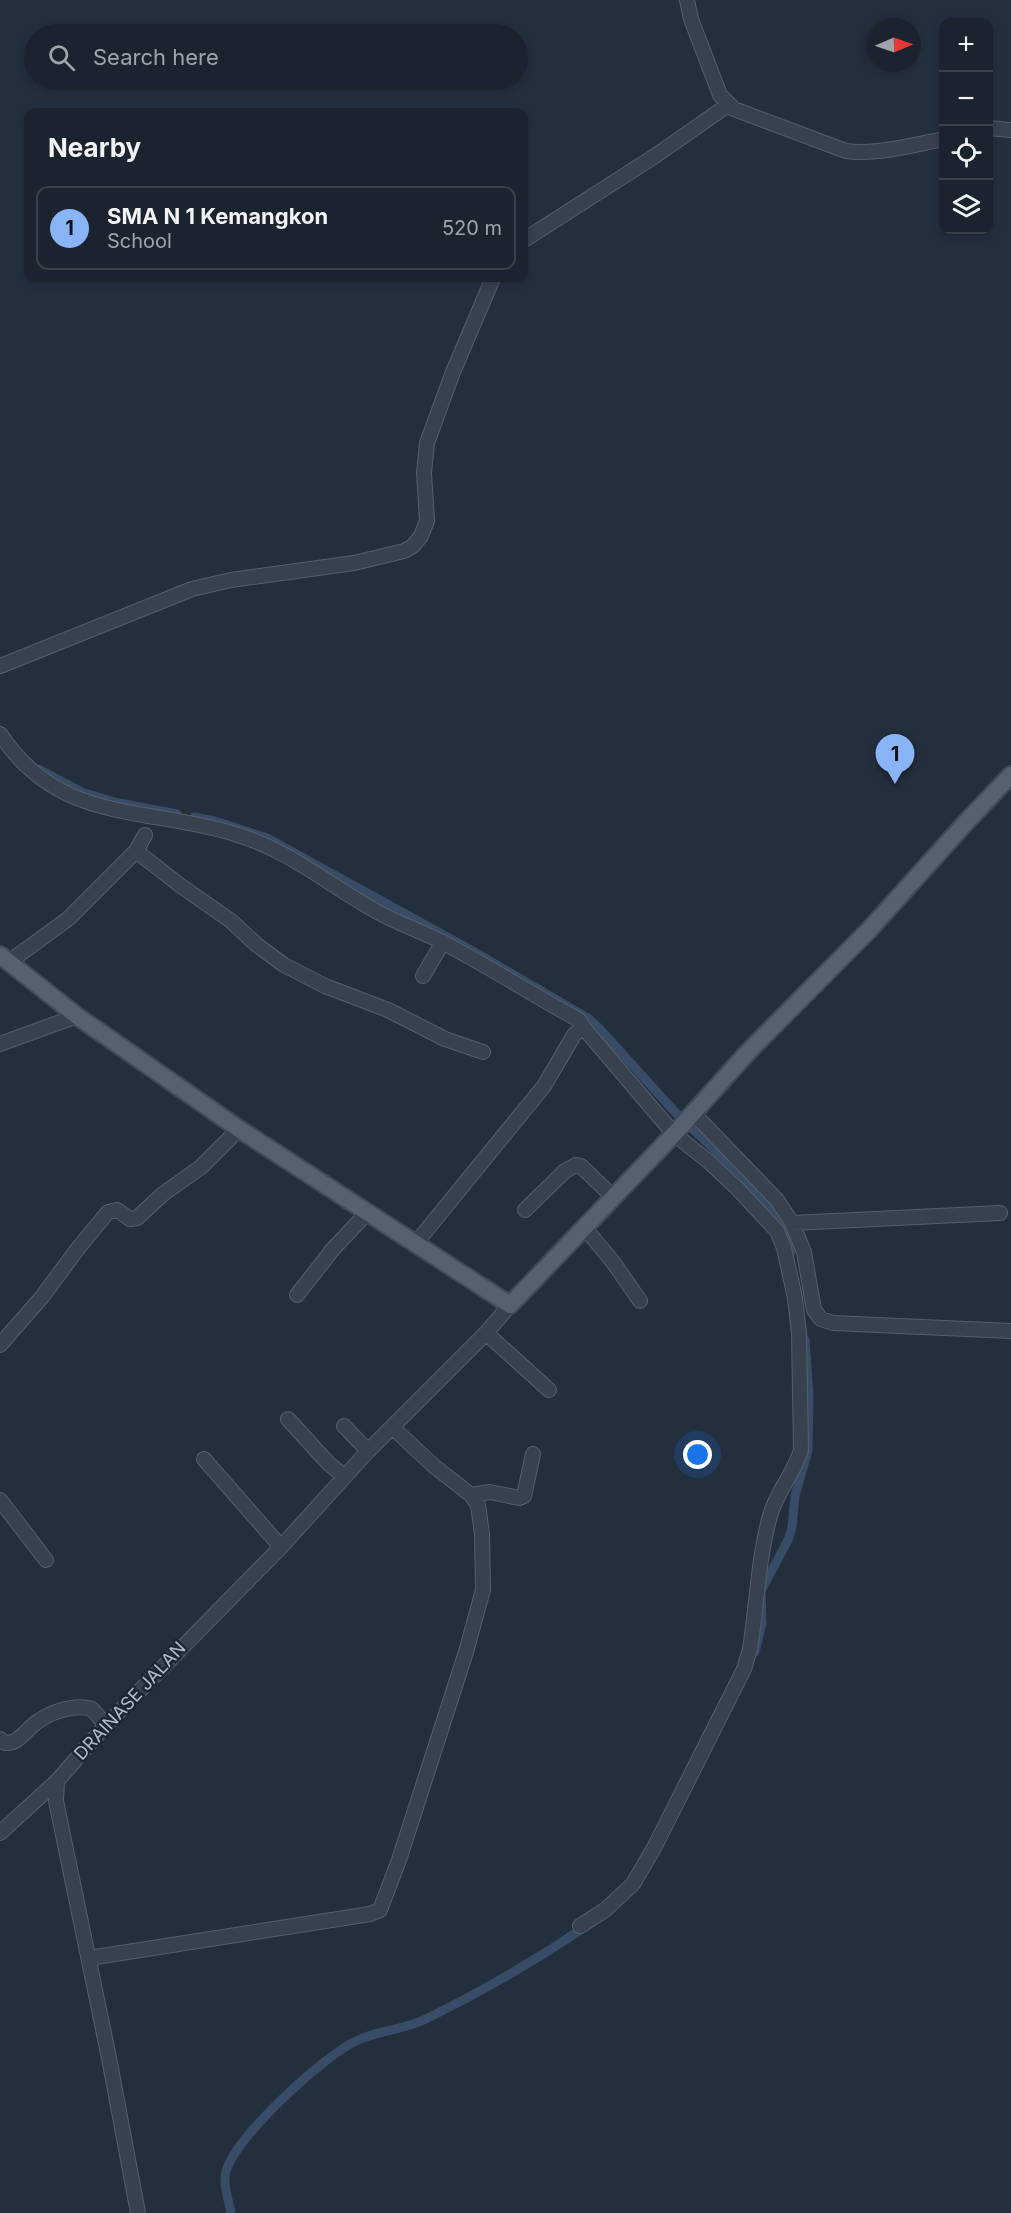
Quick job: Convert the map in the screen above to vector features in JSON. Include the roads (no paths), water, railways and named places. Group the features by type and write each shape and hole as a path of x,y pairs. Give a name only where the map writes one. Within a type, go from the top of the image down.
{"main road":[{"path":"4,958 77,1016 240,1129 510,1305 676,1133 748,1052 869,930 1011,775"}],"street":[{"path":"687,0 705,58 720,95 728,105 846,151 859,153 889,150 939,140"},
{"path":"528,237 655,156 728,105"},
{"path":"993,128 1011,130"},
{"path":"0,666 192,589 231,579 354,563 404,551 413,546 421,536 427,521 424,463 427,443 453,372 491,282"},
{"path":"0,734 22,762 36,776 53,787 87,803 142,816 184,822 261,842 290,856 375,911 443,942 579,1020 676,1133 731,1182 777,1230 784,1248 795,1298 799,1333 801,1450 797,1464 778,1496 769,1519 754,1622 744,1669 655,1846 633,1884 605,1910 580,1926"},
{"path":"4,958 68,919 136,851 145,835"},
{"path":"136,851 231,921 257,945 284,965 326,986 388,1010 445,1039 483,1052"},
{"path":"423,976 443,942"},
{"path":"0,1044 77,1016"},
{"path":"416,1243 544,1086 574,1035 583,1027"},
{"path":"693,1113 764,1185 792,1223 804,1252 814,1310 821,1319 833,1323 1011,1331"},
{"path":"0,1345 42,1297 108,1212 117,1210 130,1219 137,1218 163,1194 201,1167 240,1129"},
{"path":"525,1210 565,1171 576,1165 581,1166 613,1197"},
{"path":"297,1295 333,1249 367,1213"},
{"path":"792,1223 1000,1213"},
{"path":"585,1227 640,1301"},
{"name":"DRAINASE JALAN","path":"0,1833 57,1781 106,1725 280,1547 368,1451 486,1333 510,1305"},
{"path":"486,1333 549,1390"},
{"path":"288,1419 328,1463 345,1476"},
{"path":"344,1426 368,1451"},
{"path":"89,1958 369,1914 380,1910 399,1860 466,1652 483,1590 481,1515 478,1504 392,1427"},
{"path":"471,1496 490,1492 519,1498 524,1496 533,1454"},
{"path":"204,1459 280,1547"},
{"path":"0,1500 46,1560"},
{"path":"0,1739 5,1743 11,1743 43,1719 66,1709 92,1709 106,1725"},
{"path":"57,1781 56,1801 138,2213"}],"waterway":[{"path":"38,769 84,793 119,803 177,814"},
{"path":"194,817 215,821 267,838 478,954 589,1019 674,1111 743,1177 774,1213 787,1235 791,1252"},
{"path":"755,1652 762,1624 761,1591 788,1540 792,1527 795,1496 808,1450 809,1396 805,1340"},
{"path":"231,2213 225,2181 230,2162 259,2123 301,2081 323,2063 356,2041 373,2034 418,2023 447,2009 508,1975 588,1925"}],"place":[{"name":"SMA N 1 Kemangkon","path":"895,784"}]}
